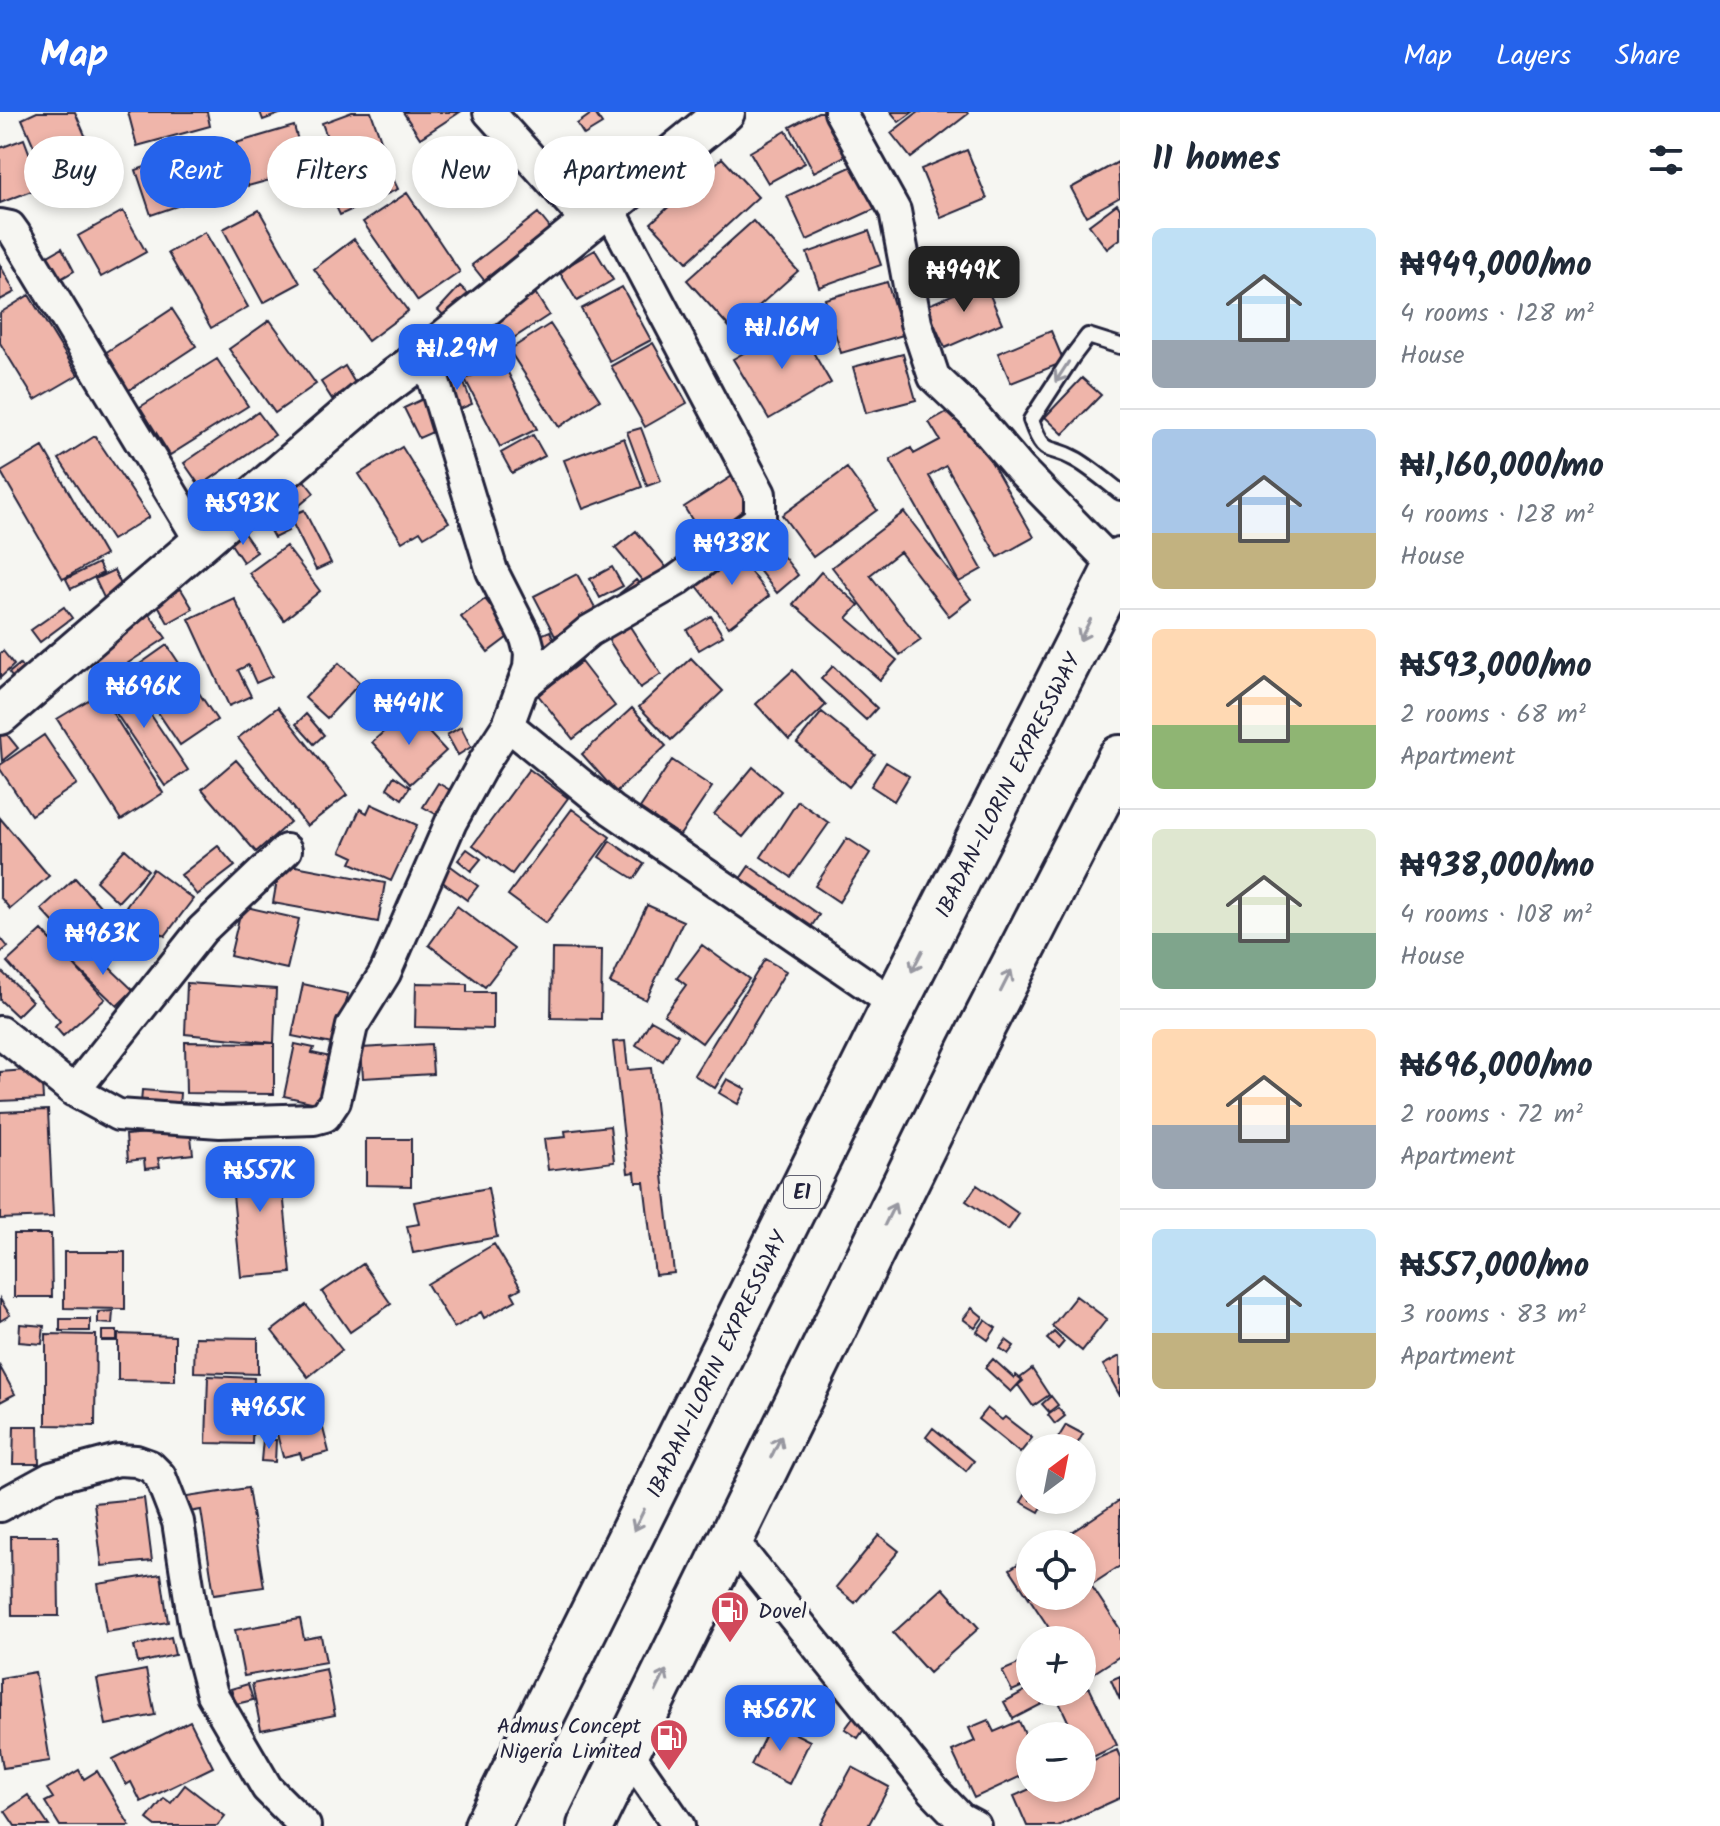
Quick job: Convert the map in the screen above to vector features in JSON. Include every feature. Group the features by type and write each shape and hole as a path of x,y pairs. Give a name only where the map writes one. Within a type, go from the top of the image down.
{"highway":[{"name":"IBADAN-ILORIN EXPRESSWAY","path":"487,1826 895,1004 1118,564"},
{"path":"590,1826 971,1049 1120,758"}],"street":[{"path":"489,112 598,214 760,494 760,519 676,581 589,631 523,686"},
{"path":"0,715 368,398 426,355 725,112"},
{"path":"840,112 895,211 916,323 934,377 972,413 1020,469 1118,564"},
{"path":"0,225 10,227 15,234 201,542"},
{"path":"0,1032 74,1091 118,1115 220,1122 314,1119 325,1116 335,1101 352,1026 385,973 451,822 508,725 529,668 530,653 526,638 492,571 426,355"},
{"path":"508,725 612,810 895,1004"},
{"path":"74,1091 202,930 286,850"},
{"path":"0,1506 51,1478 118,1460 150,1466 160,1476 178,1522 195,1630 212,1694 267,1788 305,1826"},
{"path":"731,1539 933,1790 960,1818 975,1826"},
{"path":"627,1751 679,1826"}],"lane":[{"path":"1120,346 1088,336 1031,420 1038,439 1049,451 1075,459 1120,492"}],"building":[{"path":"37,112 75,112 85,136 29,136 22,119"},
{"path":"128,112 207,112 210,126 174,136 140,136 140,145 137,146"},
{"path":"260,112 285,112 263,120"},
{"path":"352,112 371,112 379,136 327,136 322,123"},
{"path":"403,112 460,112 423,136 419,136"},
{"path":"594,112 602,124 584,135 577,124"},
{"path":"818,112 834,112 855,151 814,172 790,127"},
{"path":"891,112 913,112 899,122"},
{"path":"918,112 968,114 911,158 891,133"},
{"path":"294,126 297,136 267,136 267,181 251,185 251,139"},
{"path":"786,131 805,163 768,183 750,152"},
{"path":"24,139 24,194 0,203 0,148"},
{"path":"967,150 987,199 941,218 921,169"},
{"path":"722,158 758,197 687,262 651,223 667,208 715,208 715,164"},
{"path":"1118,162 1120,197 1086,216 1071,188"},
{"path":"857,164 877,208 807,240 787,196"},
{"path":"407,193 412,208 417,208 460,272 418,301 363,222 384,208 396,208 396,200"},
{"path":"1117,204 1120,209 1120,239 1107,249 1089,225"},
{"path":"149,208 171,208 151,215"},
{"path":"337,208 356,208 340,215"},
{"path":"259,210 300,283 263,303 223,229"},
{"path":"123,211 146,252 101,277 78,236"},
{"path":"538,213 550,228 484,280 472,265"},
{"path":"753,221 798,271 732,330 687,280"},
{"path":"869,231 881,265 819,287 807,253"},
{"path":"205,232 248,307 211,328 168,253"},
{"path":"354,239 408,311 368,341 314,269"},
{"path":"62,248 74,271 55,282 43,259"},
{"path":"595,250 613,280 577,301 559,271"},
{"path":"0,265 15,292 0,300"},
{"path":"984,281 1002,323 945,348 926,306"},
{"path":"887,282 903,335 841,353 825,299"},
{"path":"460,286 472,297 450,321 438,310"},
{"path":"622,287 651,340 610,362 581,309"},
{"path":"534,291 549,315 509,341 494,317"},
{"path":"29,295 78,375 35,400 0,343 0,313"},
{"path":"172,309 196,346 126,392 102,355"},
{"path":"270,320 316,384 275,413 229,349"},
{"path":"796,323 831,383 769,419 733,359"},
{"path":"550,324 600,400 559,427 509,350"},
{"path":"1051,331 1064,362 1011,383 998,353"},
{"path":"653,343 687,403 645,427 611,366"},
{"path":"903,354 916,400 866,413 853,367"},
{"path":"217,359 248,406 170,455 140,407"},
{"path":"502,361 537,429 500,447 465,379"},
{"path":"345,366 355,383 332,399 321,382"},
{"path":"460,373 472,404 455,411 442,380"},
{"path":"1082,378 1101,395 1063,434 1045,417"},
{"path":"429,396 444,427 419,438 404,408"},
{"path":"959,405 1034,537 998,557 946,466 929,476 982,569 959,582 890,460 911,448 914,454 940,440 929,422"},
{"path":"258,412 275,435 200,486 184,463"},
{"path":"641,428 661,481 647,486 627,432"},
{"path":"533,435 545,456 512,473 501,453"},
{"path":"95,436 149,517 112,540 59,459"},
{"path":"624,438 642,487 583,509 564,460"},
{"path":"43,447 105,555 63,579 1,472"},
{"path":"402,447 449,522 424,537 420,531 402,542 359,474"},
{"path":"847,468 877,510 813,557 782,515"},
{"path":"734,475 759,514 708,545 684,507"},
{"path":"302,478 314,493 286,517 274,502"},
{"path":"275,509 288,531 274,538 262,516"},
{"path":"304,510 331,563 316,570 289,516"},
{"path":"904,512 971,599 949,616 900,552 870,575 921,640 900,655 832,567"},
{"path":"758,524 798,575 777,593 736,541"},
{"path":"636,531 667,568 646,585 615,548"},
{"path":"243,532 257,552 243,562 229,541"},
{"path":"729,544 769,596 729,627 697,586 719,569 711,559"},
{"path":"286,546 320,591 284,620 249,573"},
{"path":"98,563 103,573 71,589 66,579"},
{"path":"612,567 623,586 600,598 590,579"},
{"path":"114,570 124,591 105,600 95,579"},
{"path":"821,572 859,605 847,618 897,660 880,680 793,604"},
{"path":"577,574 598,613 555,636 534,596"},
{"path":"636,580 643,588 628,602 620,593"},
{"path":"181,589 193,609 168,623 157,603"},
{"path":"234,598 272,676 256,683 248,665 238,670 251,696 229,706 189,619"},
{"path":"485,599 512,634 488,652 461,617"},
{"path":"64,607 72,618 40,642 31,630"},
{"path":"149,614 166,638 107,677 91,654"},
{"path":"711,616 723,636 699,650 687,630"},
{"path":"627,622 661,674 640,688 606,636"},
{"path":"550,631 555,643 538,650 533,638"},
{"path":"167,645 217,720 180,745 130,671"},
{"path":"3,651 14,665 0,678 0,654"},
{"path":"691,658 723,691 671,740 639,707"},
{"path":"581,662 615,706 573,739 538,695"},
{"path":"339,663 360,683 327,718 305,698"},
{"path":"20,664 27,673 15,681 9,673"},
{"path":"833,666 877,708 866,720 821,679"},
{"path":"793,670 826,705 789,740 756,704"},
{"path":"124,675 188,770 165,786 101,691"},
{"path":"100,693 163,793 121,820 57,719"},
{"path":"278,707 347,795 307,826 238,738"},
{"path":"632,708 666,746 616,792 582,754"},
{"path":"408,710 446,751 410,784 372,742"},
{"path":"822,712 875,755 849,787 797,743"},
{"path":"306,714 324,735 314,744 296,724"},
{"path":"461,727 471,747 458,755 447,735"},
{"path":"5,732 18,748 2,761 0,736"},
{"path":"44,735 77,784 31,815 0,765"},
{"path":"236,760 290,822 256,852 202,789"},
{"path":"672,760 712,787 680,835 640,808"},
{"path":"886,762 909,776 894,801 871,786"},
{"path":"753,767 781,791 743,837 714,814"},
{"path":"529,769 568,798 512,874 473,845"},
{"path":"394,776 410,787 402,799 387,788"},
{"path":"438,783 455,793 441,817 423,807"},
{"path":"798,801 829,823 791,877 761,857"},
{"path":"371,804 417,825 391,881 351,863 354,857 341,851 360,809 367,813"},
{"path":"572,809 610,837 546,923 508,895"},
{"path":"0,818 49,876 10,909 0,897"},
{"path":"847,838 870,853 839,902 815,886"},
{"path":"610,841 644,864 634,879 599,857"},
{"path":"218,846 235,866 197,895 181,875"},
{"path":"125,849 148,870 118,902 96,881"},
{"path":"467,849 481,859 471,871 458,860"},
{"path":"280,863 385,883 378,922 273,903"},
{"path":"448,864 478,886 467,900 437,878"},
{"path":"749,866 819,915 803,939 733,889"},
{"path":"153,869 193,899 165,936 126,906"},
{"path":"75,878 101,907 68,938 41,909"},
{"path":"647,905 683,921 646,1000 610,983"},
{"path":"242,906 299,919 287,969 230,956"},
{"path":"457,906 514,949 485,987 429,945"},
{"path":"42,930 105,999 63,1036 55,1027 60,1021 7,962"},
{"path":"0,937 8,947 0,953"},
{"path":"702,945 749,979 702,1043 664,1015 686,985 677,978"},
{"path":"89,948 133,990 117,1006 73,964"},
{"path":"552,949 602,950 601,1019 551,1018"},
{"path":"765,959 786,971 715,1088 694,1075"},
{"path":"0,970 32,1001 17,1016 0,1000"},
{"path":"187,983 276,989 274,1043 185,1034"},
{"path":"416,983 467,984 467,992 493,992 493,1029 415,1027"},
{"path":"303,984 348,994 337,1045 292,1036"},
{"path":"651,1020 678,1035 663,1061 636,1045"},
{"path":"625,1041 628,1070 651,1068 674,1273 655,1275 644,1182 636,1182 635,1172 628,1173 613,1042"},
{"path":"185,1042 274,1043 274,1094 186,1093"},
{"path":"295,1044 314,1048 312,1053 335,1058 325,1105 284,1096"},
{"path":"431,1044 433,1074 363,1078 361,1048"},
{"path":"41,1069 43,1099 0,1101 0,1072"},
{"path":"727,1079 746,1089 738,1104 719,1093"},
{"path":"142,1090 180,1093 179,1107 141,1104"},
{"path":"48,1110 53,1217 0,1219 0,1112"},
{"path":"610,1126 614,1162 548,1170 544,1139 566,1137 565,1131"},
{"path":"190,1129 193,1154 158,1158 160,1167 145,1169 144,1159 128,1161 126,1135"},
{"path":"366,1139 411,1139 411,1186 366,1185"},
{"path":"279,1150 291,1273 241,1277 229,1154"},
{"path":"977,1185 1019,1214 1008,1230 966,1201"},
{"path":"488,1188 497,1237 413,1253 407,1226 419,1224 414,1202"},
{"path":"14,1234 51,1234 52,1297 14,1297"},
{"path":"494,1244 521,1288 512,1293 516,1300 484,1318 481,1312 454,1328 427,1284"},
{"path":"64,1252 125,1252 125,1309 64,1308"},
{"path":"363,1264 391,1304 350,1332 322,1292"},
{"path":"1076,1296 1107,1319 1082,1351 1052,1326"},
{"path":"0,1299 10,1315 0,1321"},
{"path":"306,1305 342,1350 308,1377 272,1331"},
{"path":"972,1308 983,1317 975,1328 963,1319"},
{"path":"113,1311 112,1324 98,1323 98,1312"},
{"path":"60,1319 90,1319 90,1331 60,1331"},
{"path":"985,1320 996,1328 988,1340 977,1332"},
{"path":"20,1324 44,1326 42,1344 19,1342"},
{"path":"102,1331 117,1331 117,1341 102,1341"},
{"path":"1054,1332 1064,1342 1058,1349 1047,1339"},
{"path":"46,1334 96,1335 95,1426 46,1425"},
{"path":"118,1334 175,1336 175,1381 118,1380"},
{"path":"195,1337 258,1338 258,1374 194,1372"},
{"path":"1006,1340 1014,1346 1008,1354 1000,1348"},
{"path":"1120,1356 1120,1396 1103,1365"},
{"path":"993,1359 1014,1378 1016,1375 1022,1380 1011,1392 985,1368"},
{"path":"0,1367 15,1394 0,1402"},
{"path":"1032,1369 1049,1395 1033,1406 1018,1385 1023,1381 1020,1378"},
{"path":"208,1376 254,1378 252,1444 206,1443"},
{"path":"313,1389 329,1452 302,1459 300,1453 283,1457 268,1400"},
{"path":"1051,1396 1058,1405 1049,1412 1042,1404"},
{"path":"987,1408 1027,1434 1016,1434 1016,1450 978,1419"},
{"path":"1058,1408 1065,1416 1055,1424 1048,1415"},
{"path":"1066,1425 1083,1434 1061,1434"},
{"path":"14,1426 38,1426 39,1464 13,1464"},
{"path":"933,1428 974,1461 966,1471 926,1437"},
{"path":"263,1439 276,1440 275,1462 261,1461"},
{"path":"248,1488 264,1587 214,1594 201,1510 189,1512 187,1497"},
{"path":"144,1498 152,1561 102,1566 94,1503"},
{"path":"1120,1500 1120,1566 1096,1582 1096,1530 1075,1530"},
{"path":"879,1535 899,1551 855,1603 836,1587"},
{"path":"11,1536 58,1536 59,1616 12,1616"},
{"path":"161,1574 168,1622 106,1632 98,1584"},
{"path":"943,1588 979,1628 929,1673 893,1633"},
{"path":"1096,1593 1120,1629 1120,1656 1096,1672 1096,1626 1048,1626 1037,1610 1096,1610"},
{"path":"300,1619 304,1639 321,1636 326,1662 244,1676 235,1630"},
{"path":"171,1637 175,1655 138,1663 134,1646"},
{"path":"1016,1665 1016,1689 1012,1691 1002,1671"},
{"path":"326,1669 335,1715 261,1730 252,1684"},
{"path":"146,1670 155,1715 106,1725 97,1679"},
{"path":"35,1672 50,1761 3,1768 0,1678"},
{"path":"1120,1676 1120,1700 1111,1680"},
{"path":"248,1684 253,1700 236,1704 231,1689"},
{"path":"1016,1696 1016,1706 1038,1706 1013,1719 1004,1702"},
{"path":"1096,1702 1117,1745 1096,1756 1096,1722 1068,1722 1061,1706 1096,1706"},
{"path":"856,1714 868,1723 858,1738 845,1729"},
{"path":"988,1720 994,1732 1016,1722 1016,1778 974,1798 952,1751 975,1741 969,1728"},
{"path":"190,1721 213,1767 141,1802 131,1782 126,1785 113,1759"},
{"path":"772,1722 810,1741 789,1784 751,1765"},
{"path":"1117,1750 1120,1757 1120,1798 1058,1826 1027,1826 1017,1802 1096,1802 1096,1759"},
{"path":"852,1767 889,1787 868,1826 820,1826"},
{"path":"79,1770 84,1779 97,1771 130,1826 60,1826 45,1802 53,1798 47,1789"},
{"path":"185,1785 225,1816 217,1826 156,1826 147,1819 164,1798 171,1803"},
{"path":"28,1795 49,1826 15,1826 5,1811"}],"place":[{"name":"Dovel","path":"730,1644"},
{"name":"Admus Concept Nigeria Limited","path":"669,1772"}]}
